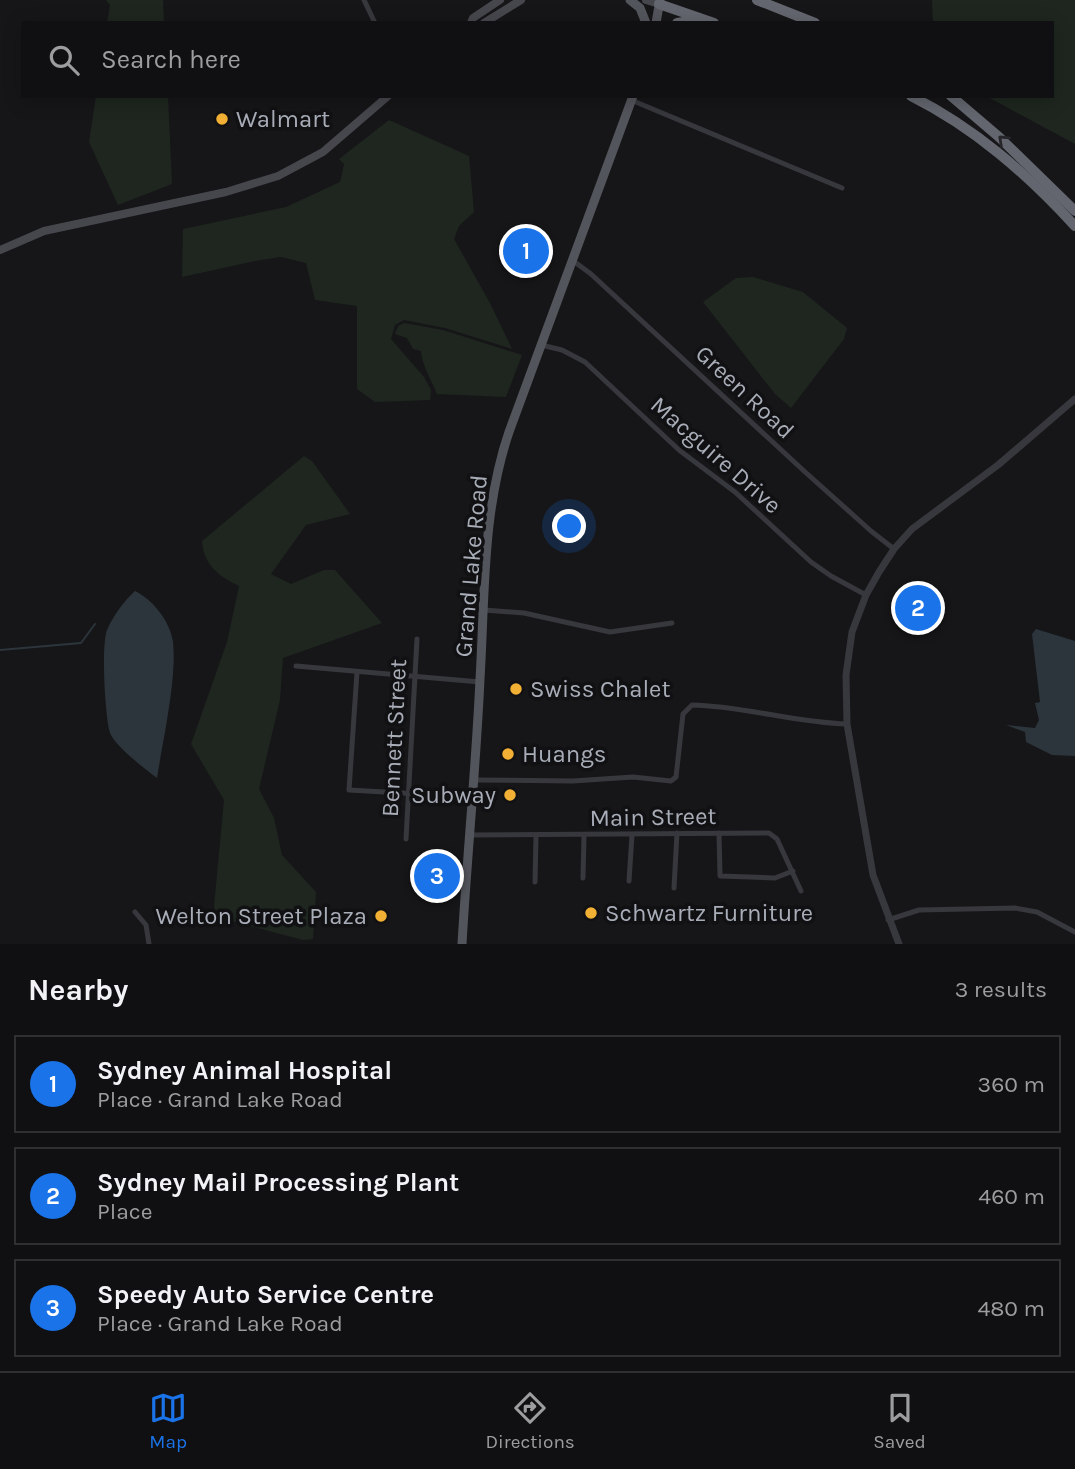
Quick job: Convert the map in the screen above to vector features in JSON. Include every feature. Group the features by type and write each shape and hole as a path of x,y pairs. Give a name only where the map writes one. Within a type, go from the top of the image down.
{"highway":[{"path":"675,0 711,21"},
{"path":"757,0 810,21"},
{"path":"768,0 811,21"},
{"path":"659,2 709,21"},
{"path":"914,98 959,124 1004,156 1075,226"},
{"path":"953,98 999,136 1075,211"}],"main road":[{"path":"472,21 500,0"},
{"path":"487,21 521,0"},
{"path":"630,0 640,8 645,21"},
{"path":"646,0 659,2 656,21"},
{"path":"0,250 44,230 226,192 278,177 323,152 386,98"},
{"name":"Grand Lake Road","path":"462,940 490,507 499,464 632,98"}],"street":[{"path":"363,0 374,21"},
{"path":"632,98 842,188"},
{"name":"Green Road","path":"572,260 870,531 894,549"},
{"name":"Macguire Drive","path":"541,345 562,350 585,362 679,450 735,492 814,565 866,595"},
{"path":"899,944 873,875 847,724 848,650 854,627 866,595 894,549 912,529 998,465 1075,398"},
{"path":"484,610 524,613 610,632 672,623"},
{"name":"Bennett Street","path":"406,839 417,639"},
{"path":"296,666 480,682"},
{"path":"357,671 349,790 472,797"},
{"path":"473,780 573,781 633,777 671,781 676,777 683,715 694,705 847,724"},
{"path":"674,888 677,833"},
{"path":"719,833 720,876 775,878 793,871"},
{"name":"Main Street","path":"470,835 773,835 801,891"},
{"path":"629,881 632,835"},
{"path":"535,882 536,836"},
{"path":"583,878 584,836"},
{"path":"888,920 923,909 1015,908 1032,911 1075,932"},
{"path":"135,912 146,925 149,944"}],"shaded area":[{"path":"106,0 163,0 164,21 107,21 110,5"},
{"path":"932,0 1075,0 1075,144 990,98 1054,98 1054,21 933,21"},
{"path":"96,98 168,98 172,184 118,205 89,142"},
{"path":"389,120 469,156 474,212 459,226 454,239 512,349 445,328 404,320 395,325 391,339 424,377 431,390 430,400 375,402 357,389 357,306 315,300 306,263 281,257 182,277 183,229 286,207 340,182 344,164 339,159"},
{"path":"753,277 803,292 847,328 844,339 791,408 775,394 703,302 736,278"},
{"path":"404,323 443,330 522,355 506,397 437,394 421,351 413,349 407,338 395,334 398,326"},
{"path":"304,456 312,461 350,514 306,525 271,574 291,584 324,570 335,570 382,623 283,658 280,700 259,789 274,818 282,855 316,892 313,939 303,940 216,917 214,906 224,800 191,744 227,642 239,586 209,564 202,541"},
{"path":"135,591 160,612 173,642 171,691 157,778 113,738 107,712 105,638 112,619"},
{"path":"1036,629 1075,641 1075,756 1052,755 1026,742 1025,732 1006,725 1035,728 1039,720 1035,703 1040,702 1032,634"}],"waterway":[{"path":"0,650 81,643 95,624"}],"place":[{"name":"Walmart","path":"222,119"},
{"name":"Sydney Animal Hospital","path":"526,251"},
{"name":"Sydney Mail Processing Plant","path":"918,608"},
{"name":"Swiss Chalet","path":"516,689"},
{"name":"Huangs","path":"508,754"},
{"name":"Subway","path":"510,795"},
{"name":"Speedy Auto Service Centre","path":"437,876"},
{"name":"Schwartz Furniture","path":"591,913"},
{"name":"Welton Street Plaza","path":"381,916"}]}
